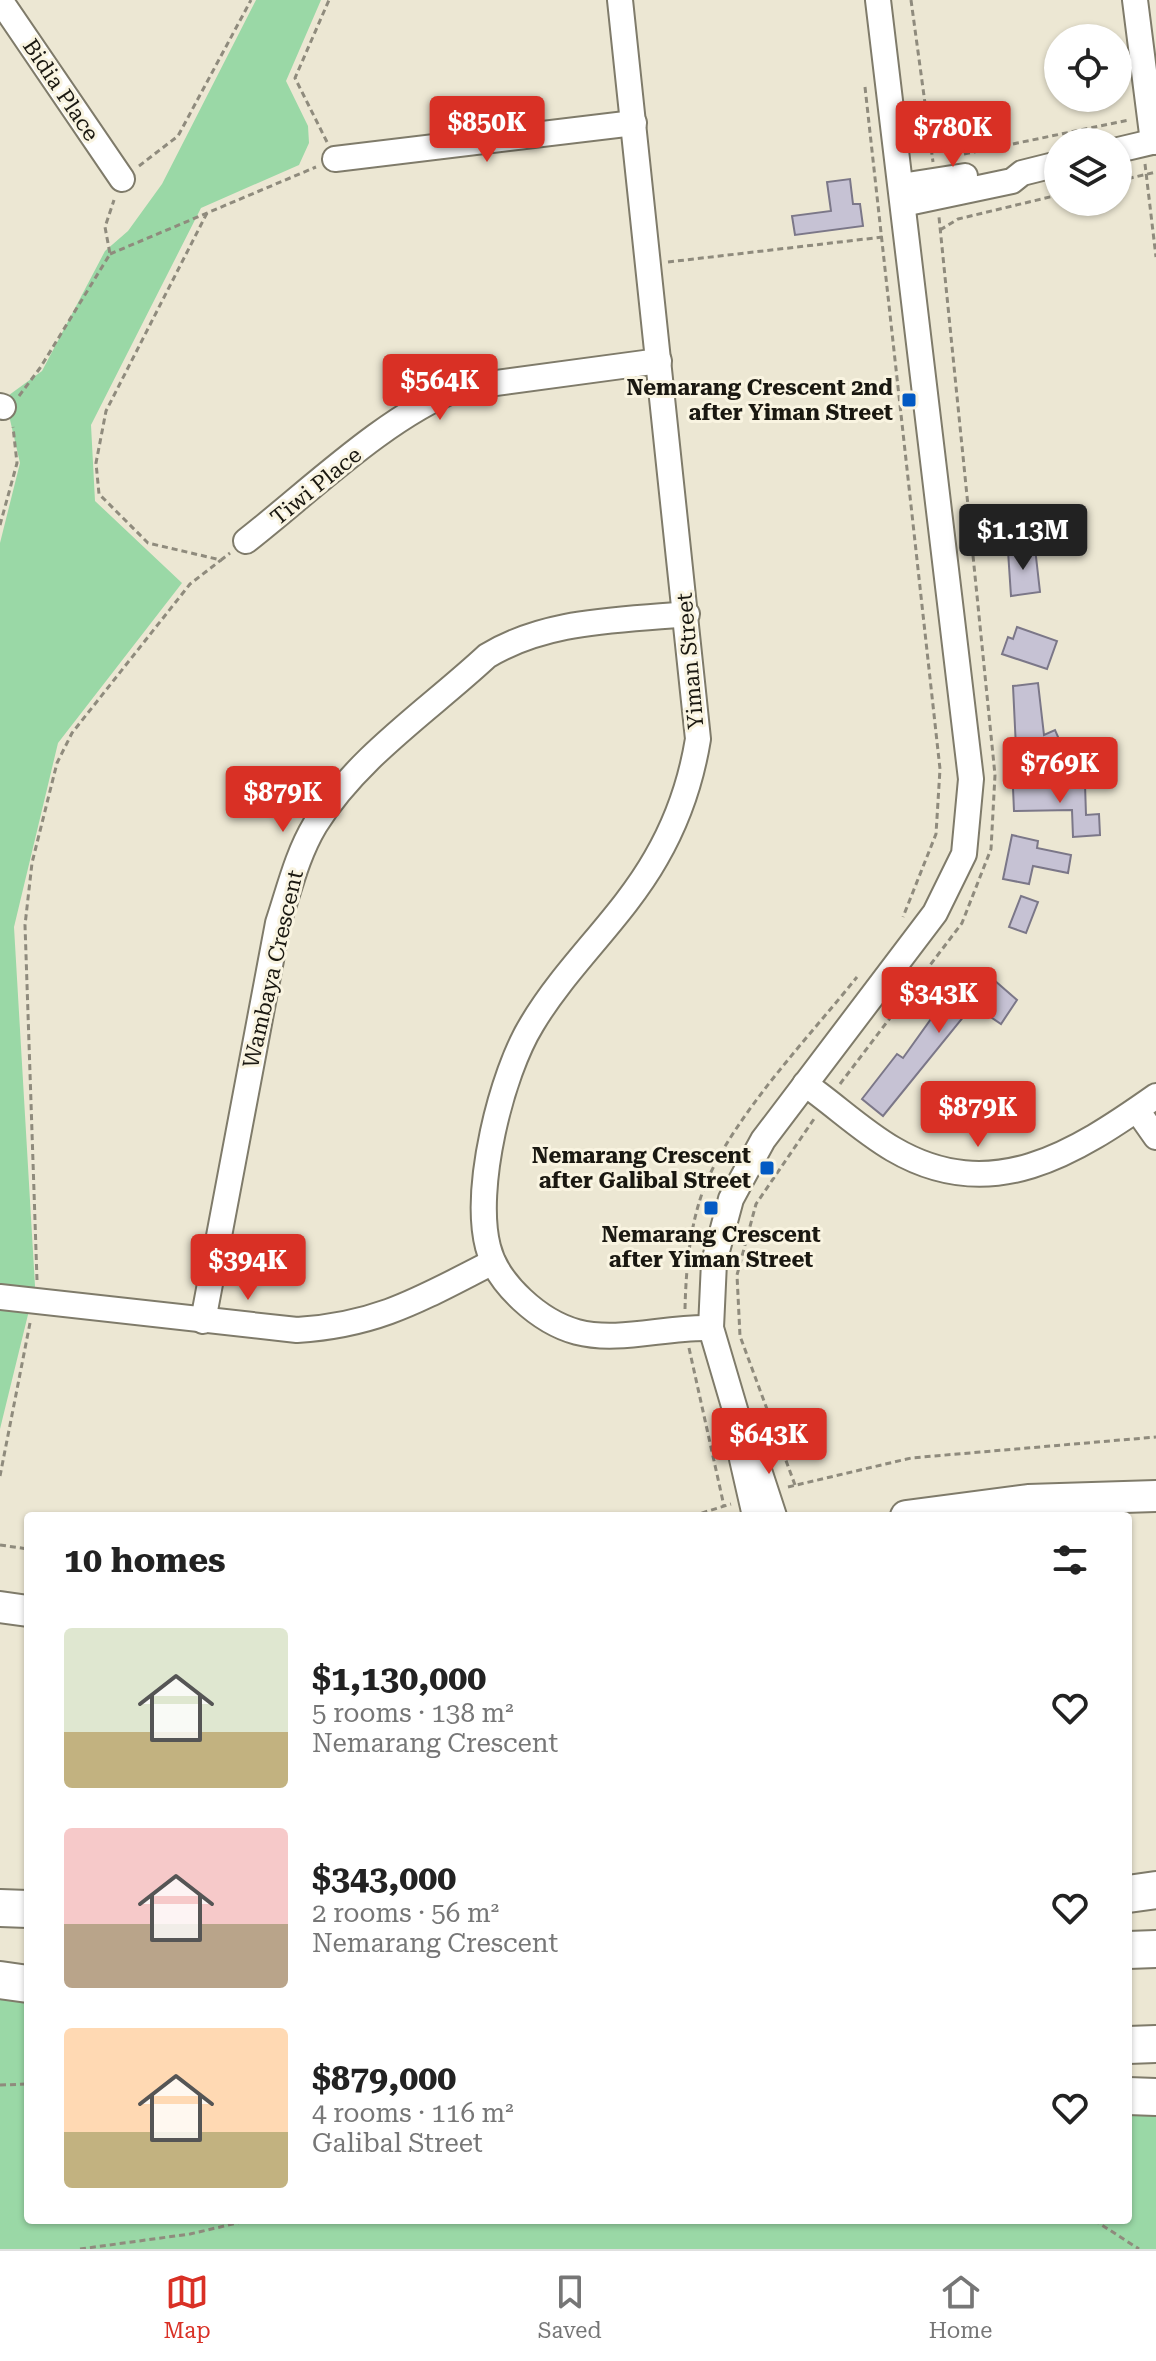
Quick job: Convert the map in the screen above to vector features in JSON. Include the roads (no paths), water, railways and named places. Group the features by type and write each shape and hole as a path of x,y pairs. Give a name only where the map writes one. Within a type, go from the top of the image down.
{"highway":[{"path":"1132,1893 1156,1890"},
{"path":"0,1908 24,1909"},
{"path":"1132,1950 1156,1949"},
{"path":"0,1980 24,1983"},
{"path":"1132,2045 1156,2044"},
{"path":"1132,2096 1156,2097"}],"main road":[{"path":"936,1512 1028,1500 1156,1496"},
{"path":"0,1607 24,1610"}],"street":[{"name":"Bidia Place","path":"0,0 122,179"},
{"name":"Yiman Street","path":"620,0 699,723 685,797 654,862 548,1000 519,1047 497,1115 488,1169 484,1222 493,1262 534,1309 577,1332 609,1335 684,1327 711,1328"},
{"path":"773,1512 756,1461 744,1440 711,1328 714,1262 731,1199 763,1140 935,913 964,854 971,779 878,0"},
{"path":"1135,0 1150,143"},
{"path":"335,159 634,123"},
{"path":"902,195 936,189 1009,168 1022,173 1044,168"},
{"name":"Tiwi Place","path":"246,541 395,423 435,397 459,388 659,361"},
{"name":"Wambaya Crescent","path":"203,1321 278,923 298,859 315,826 370,759 487,656 505,645 530,634 565,626 687,614"},
{"path":"805,1084 894,1149 922,1161 972,1173 1017,1171 1042,1165 1146,1103 1156,1137"},
{"path":"0,1297 297,1330 356,1323 396,1312 493,1262"},
{"path":"744,1440 742,1464 754,1512"}],"place":[{"name":"Nemarang Crescent 2nd after Yiman Street","path":"909,400"},
{"name":"Nemarang Crescent after Galibal Street","path":"767,1168"},
{"name":"Nemarang Crescent after Yiman Street","path":"711,1208"}]}
